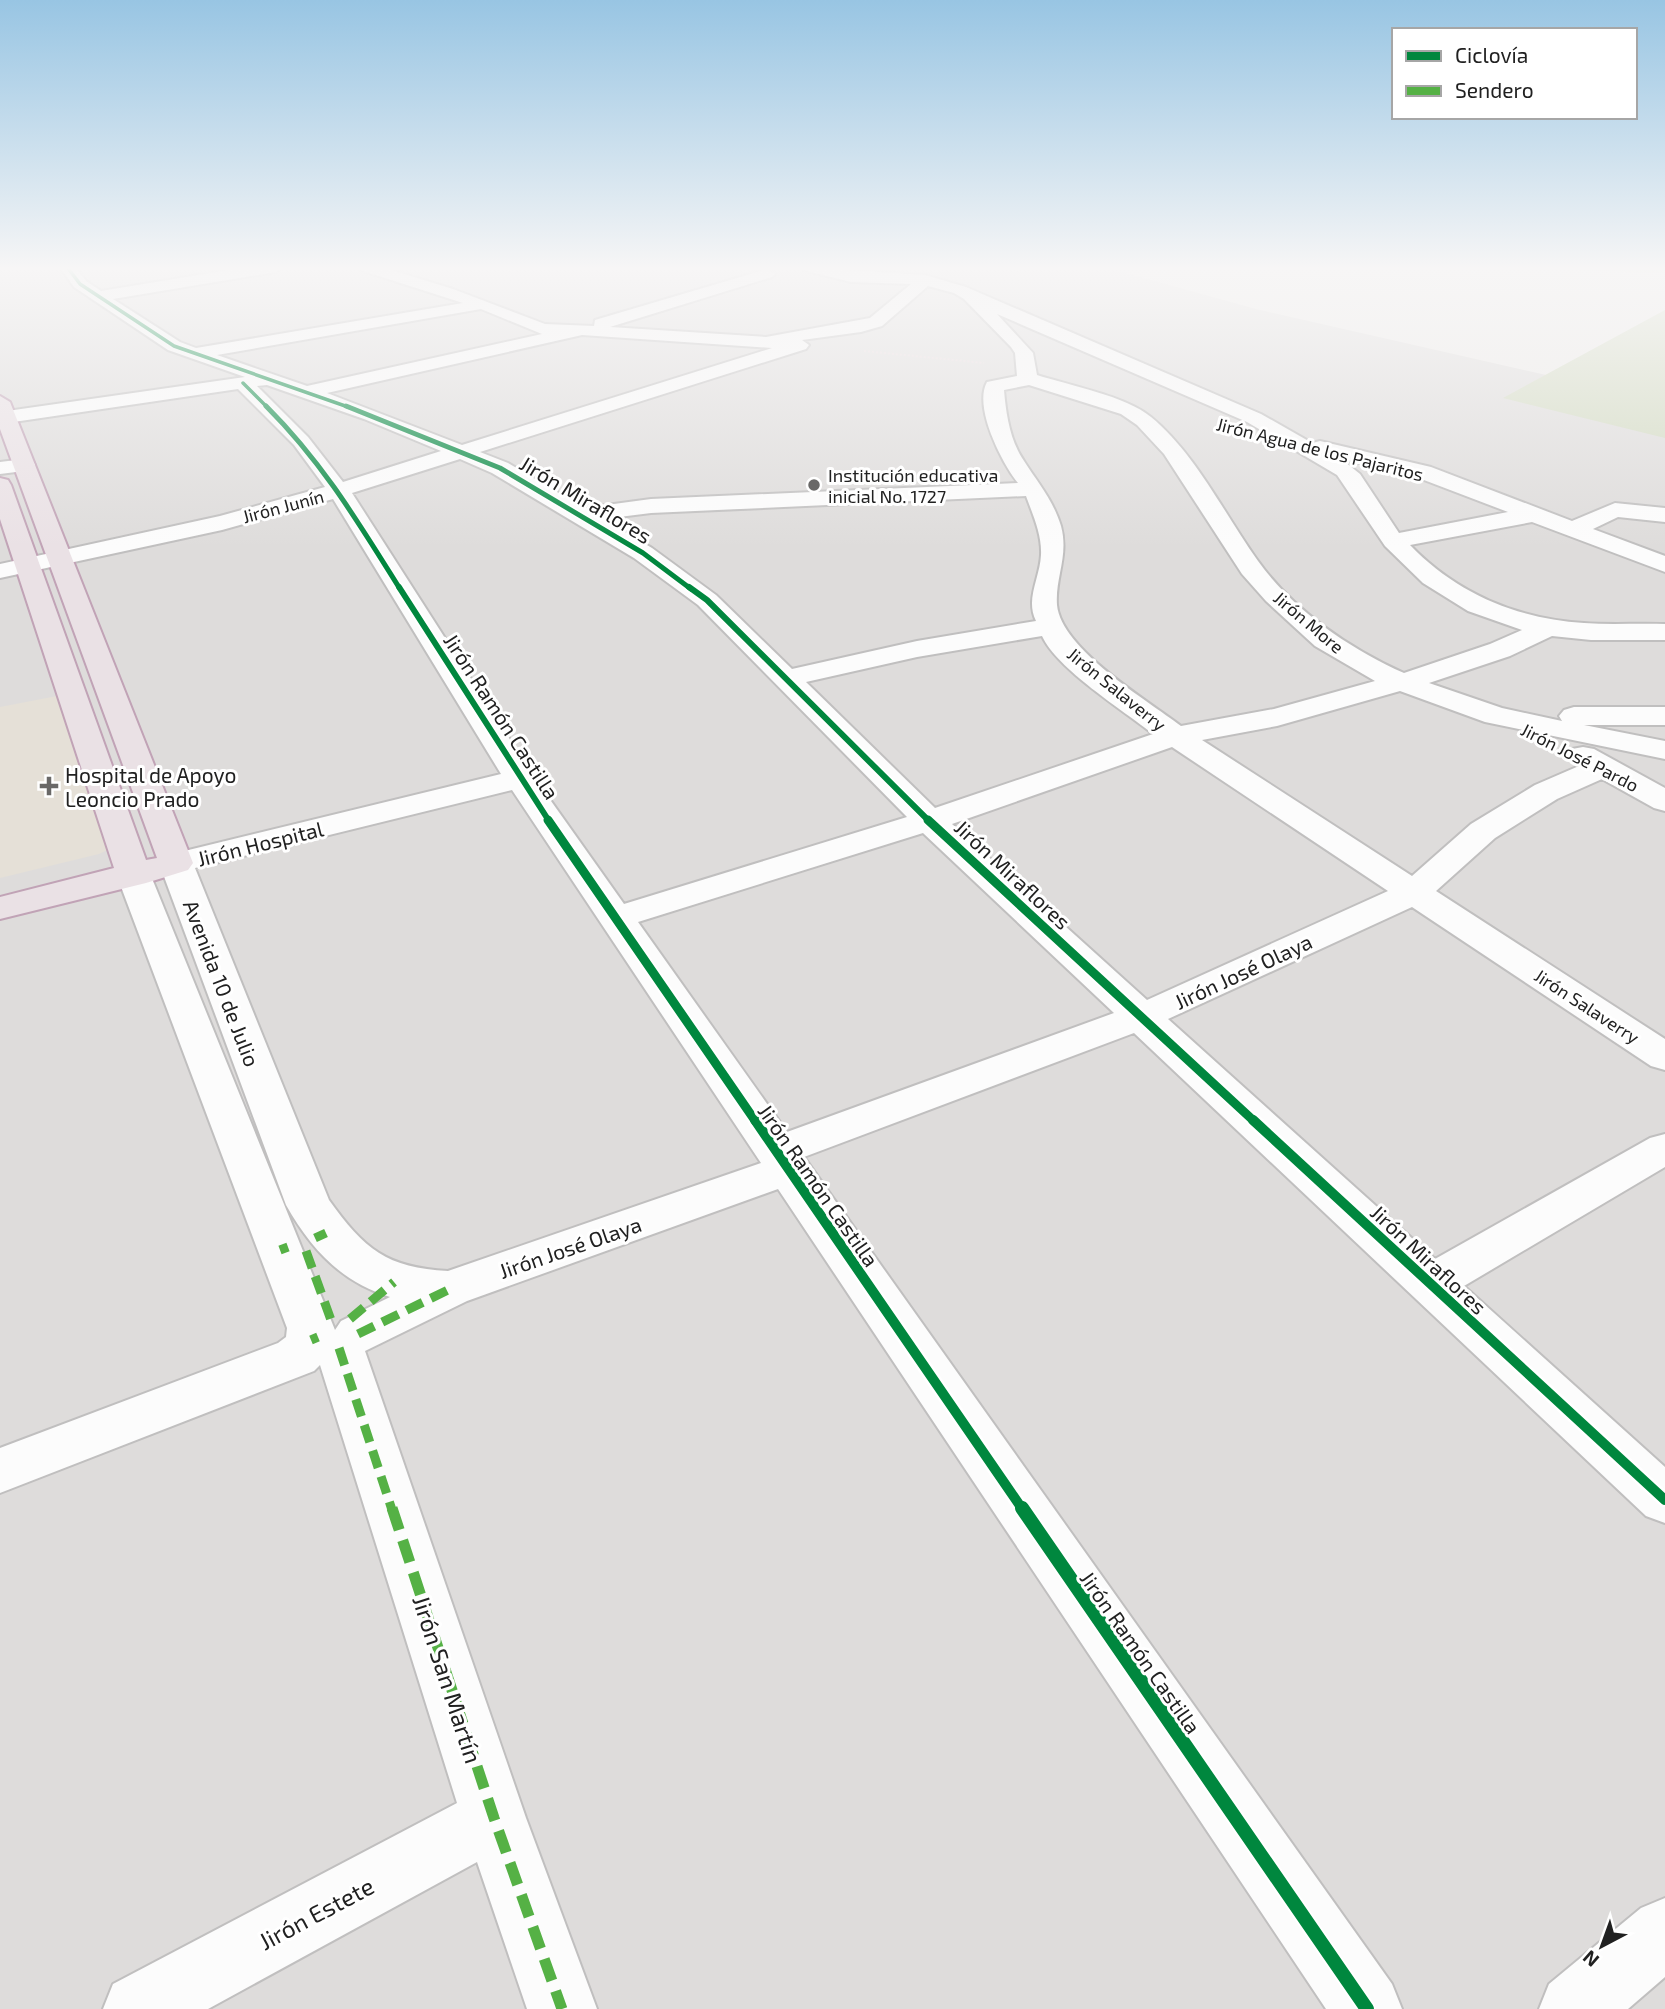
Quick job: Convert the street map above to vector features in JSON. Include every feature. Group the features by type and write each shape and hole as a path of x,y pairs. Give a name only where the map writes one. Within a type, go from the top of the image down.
{"highway":[{"name":"Avenida 10 de Julio","path":"2,412 12,466 60,558 176,863"},
{"name":"Avenida 10 de Julio","path":"0,485 13,568 134,876"},
{"name":"Jirón Hospital","path":"0,908 134,876 176,863"}],"street":[{"name":"Jirón Ramón Castilla","path":"212,361 256,381 339,491 520,779 1367,2009"},
{"path":"306,391 444,361"},
{"name":"Jirón Junín","path":"13,568 222,523 339,491 461,450 749,361"},
{"path":"1024,361 1024,374 1030,379"},
{"path":"1122,361 1223,404 1345,470 1355,480 1393,541 1423,571 1483,610 1546,629 1665,632"},
{"name":"Jirón More","path":"1030,379 1128,410 1157,432 1172,450 1251,569 1275,596 1334,646 1368,667 1400,683 1494,716 1665,750"},
{"name":"Jirón Salaverry","path":"1030,379 994,386 996,412 1013,462 1034,489 1049,526 1053,555 1044,601 1049,627 1059,643 1082,665 1175,736 1665,1057"},
{"path":"2,412 256,381"},
{"name":"Jirón Miraflores","path":"256,381 306,391 461,450 500,468 643,552 707,600 929,821 1665,1500"},
{"path":"1128,410 1168,414"},
{"name":"Jirón Agua de los Pajaritos","path":"1210,422 1423,472 1665,565"},
{"path":"584,515 651,506 1034,489"},
{"path":"1571,530 1615,510 1665,515"},
{"path":"1393,541 1531,515"},
{"path":"785,679 872,656 961,639 1049,627"},
{"path":"615,918 929,821 1175,736 1278,717 1400,683 1500,650 1546,629"},
{"path":"1494,716 1665,716"},
{"name":"Jirón José Pardo","path":"1494,716 1558,743 1665,801"},
{"name":"Jirón José Olaya","path":"0,1471 296,1357 331,1335 781,1161 1141,1017 1415,892 1483,831 1546,792 1604,767"},
{"name":"Jirón Hospital","path":"176,863 520,779"},
{"name":"Avenida 10 de Julio","path":"176,863 308,1205 303,1244"},
{"name":"Avenida 10 de Julio","path":"134,876 220,1096 303,1244 355,1261 381,1278 394,1282 415,1288 450,1289"},
{"path":"200,1045 242,1033"},
{"path":"220,1096 261,1083"},
{"path":"1430,1284 1665,1148"},
{"name":"Jirón San Martín","path":"303,1244 331,1335 494,1818 562,2009"},
{"path":"331,1335 394,1282"},
{"name":"Jirón Estete","path":"138,2009 494,1818"},
{"path":"1574,2009 1665,1932"}],"path":[{"path":"962,361 995,364"}],"shaded area":[{"path":"0,361 1484,361 1665,402 1665,2009 0,2009"},
{"name":"Hospital de Apoyo Leoncio Prado","path":"57,696 118,845 99,854 0,878 0,707"}],"green space":[{"path":"1572,361 1665,361 1665,438 1503,398"}],"marked path":[{"path":"315,1238 326,1233"},
{"path":"280,1250 288,1247"},
{"path":"306,1251 331,1320"},
{"path":"350,1319 394,1282"},
{"path":"358,1334 450,1289"},
{"path":"311,1340 318,1337"},
{"path":"339,1348 494,1818 562,2009"}],"cycle path":[{"path":"216,361 371,415 500,468 643,553 707,600 929,821 1665,1500"},
{"path":"243,383 301,441 339,491 520,779 1367,2009"}],"place":[{"name":"Institución educativa inicial No. 1727","path":"814,485"},
{"name":"Hospital de Apoyo Leoncio Prado","path":"49,786"}]}
